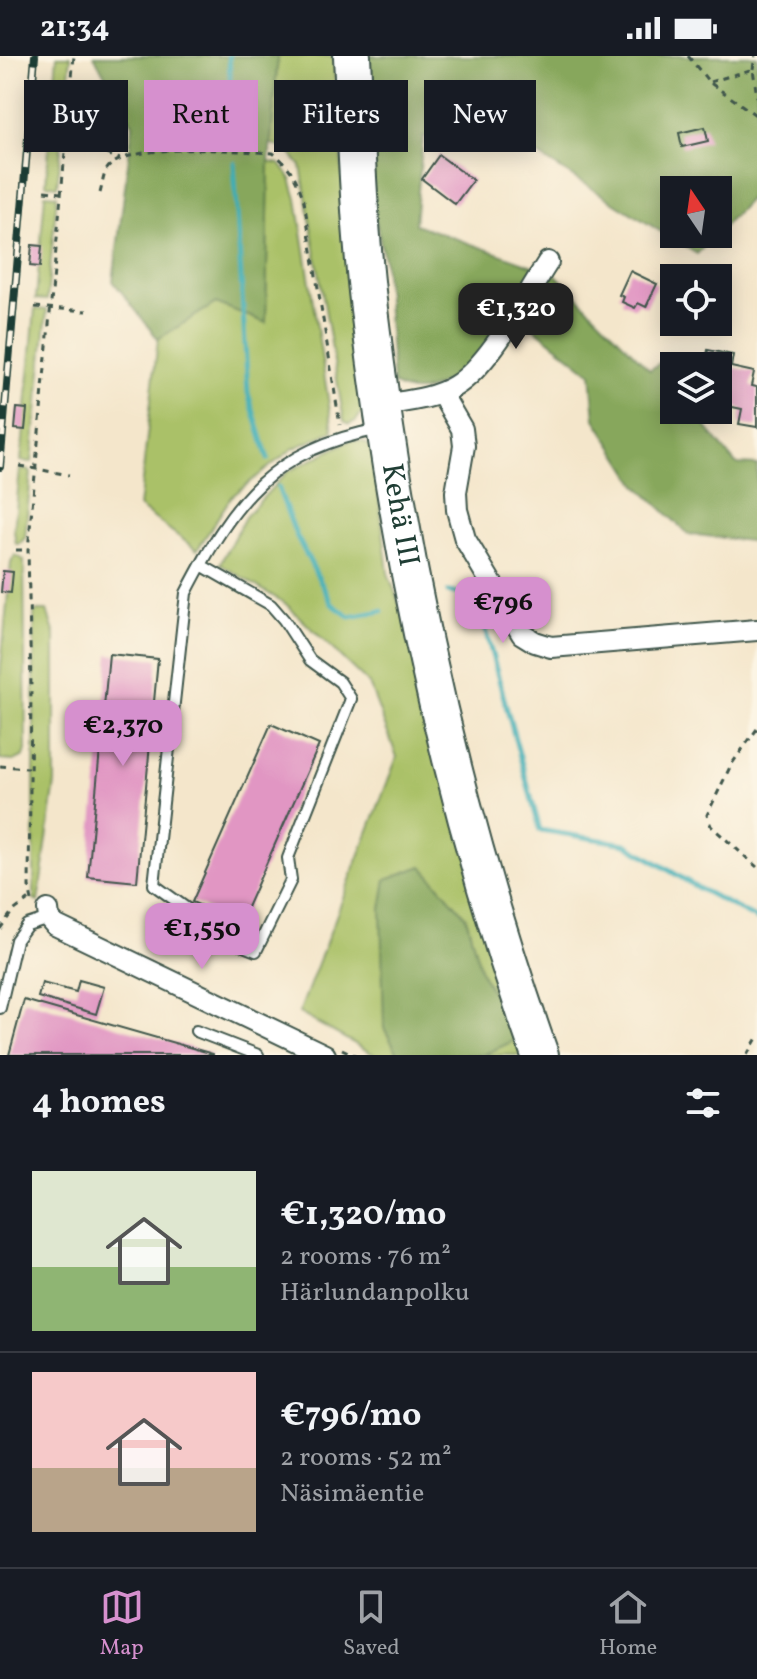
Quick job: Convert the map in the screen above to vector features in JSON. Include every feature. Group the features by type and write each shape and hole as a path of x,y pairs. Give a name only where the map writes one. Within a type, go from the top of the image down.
{"highway":[{"name":"Kehä III","path":"352,56 369,307 406,547 455,772 498,924 540,1055"}],"street":[{"path":"384,417 441,393 469,376 548,262"},
{"path":"441,393 462,429 464,446 456,501 465,539 522,634 551,647 757,630"},
{"path":"49,914 55,925 325,1055"}],"lane":[{"path":"201,565 271,605 310,660 340,682 351,699 288,858 291,880 256,951 216,935 204,921 154,885 186,593 201,565 226,525 260,483 282,466 384,417"},
{"path":"0,1008 16,940 27,925 49,914"},
{"path":"196,1031 258,1055"}],"path":[{"path":"72,80 74,56"},
{"path":"688,56 709,82 757,116"},
{"path":"755,56 753,69 757,97"},
{"path":"709,82 753,69"},
{"path":"100,193 106,170 120,159 145,151 273,153 288,164 297,178 304,201 342,436"},
{"path":"49,914 35,906 31,898 28,550 65,152"},
{"path":"100,152 120,159"},
{"path":"45,191 61,193"},
{"path":"35,307 87,311"},
{"path":"20,466 69,475"},
{"path":"16,550 28,550"},
{"path":"757,729 731,765 707,815 711,826 757,867"},
{"path":"0,766 29,768"},
{"path":"0,929 12,912 31,898"},
{"path":"747,1055 757,1038"}],"green space":[{"path":"57,56 71,56 68,80 55,80"},
{"path":"94,56 278,56 269,162 266,323 216,303 158,339 113,281 133,124 128,115 128,80 108,80"},
{"path":"278,56 333,56 335,80 276,80"},
{"path":"367,56 757,56 757,191 732,217 732,176 660,176 660,231 533,152 536,152 536,80 424,80 424,137 415,224 539,268 477,354 436,387 414,391 393,384 384,259 374,212 371,152 408,152 408,80 368,80"},
{"path":"274,100 274,145 270,143"},
{"path":"49,152 61,152 57,186 46,184"},
{"path":"290,152 341,152 362,412 356,421 349,424 344,421 301,166"},
{"path":"269,162 280,164 291,179 297,199 333,431 292,449 231,497 197,550 139,507 158,339 216,303 266,322"},
{"path":"45,194 57,195 47,300 36,299"},
{"path":"687,248 703,248 697,254"},
{"path":"554,273 650,370 660,362 660,424 703,424 736,464 757,465 757,542 688,534 637,485 595,419 591,373 524,320 535,293"},
{"path":"35,309 47,310 32,462 21,461"},
{"path":"351,440 364,442 373,448 388,573 404,617 526,1055 483,1055 520,1037 504,1015 481,972 466,917 384,1028 399,1055 375,1055 299,1013 397,757 369,684 286,604 220,564 245,517 287,472"},
{"path":"20,469 31,473 25,538 16,544 14,531"},
{"path":"15,555 24,560 26,750 24,756 14,761 0,760 0,676 11,563"},
{"path":"47,611 55,635 55,783 38,902 34,900 34,614"},
{"path":"422,866 466,917 481,972 520,1038 483,1055 399,1055 384,1028 381,909 386,879"}],"building":[{"path":"705,127 708,141 682,147 679,133"},
{"path":"439,155 473,180 455,204 422,179"},
{"path":"32,245 42,246 40,267 30,266"},
{"path":"630,271 657,284 646,307 638,303 635,308 622,302 624,297 619,295"},
{"path":"732,367 754,372 751,386 757,387 757,427 739,424 742,409 732,407"},
{"path":"17,408 27,409 25,430 15,429"},
{"path":"3,571 13,572 11,593 1,592"},
{"path":"109,654 158,659 137,882 88,877"},
{"path":"271,724 319,745 240,923 192,902"},
{"path":"79,980 104,987 96,1014 38,997 42,983 76,992"},
{"path":"24,1000 213,1054 213,1055 9,1055"}],"waterway":[{"path":"229,56 230,80"},
{"path":"234,163 248,393 268,459"},
{"path":"278,487 296,535 332,604 350,617 382,611"},
{"path":"448,592 476,596 540,830 626,844 757,919"}],"railway":[{"path":"0,467 35,56"}]}
